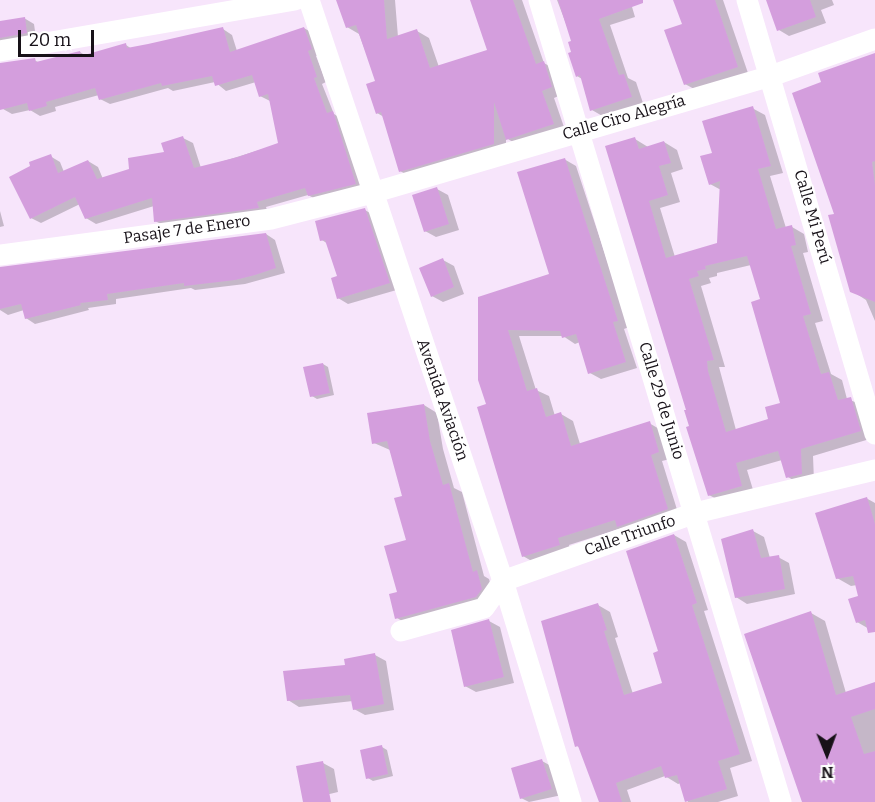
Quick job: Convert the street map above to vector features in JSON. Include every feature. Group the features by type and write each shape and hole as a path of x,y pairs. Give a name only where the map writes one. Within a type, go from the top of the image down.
{"street":[{"path":"0,51 295,0"},
{"name":"Avenida Aviación","path":"309,0 503,581 571,802"},
{"name":"Calle 29 de Junio","path":"539,0 781,802"},
{"name":"Calle Mi Perú","path":"747,0 875,434"},
{"name":"Calle Ciro Alegría","path":"372,193 579,130 771,76 875,39"},
{"name":"Pasaje 7 de Enero","path":"0,255 270,219 372,193"},
{"name":"Calle Triunfo","path":"503,581 695,513 875,470"},
{"path":"401,631 484,608 503,581"}],"building":[{"path":"336,0 384,0 387,39 417,29 430,68 487,50 470,0 513,0 536,64 544,61 552,87 542,91 554,124 506,140 494,102 494,144 399,172 381,112 376,114 366,84 375,81 356,25 346,28"},
{"path":"558,0 643,0 643,3 599,19 619,75 624,74 632,97 590,111 580,75 576,77 568,53 571,52 568,42 571,41"},
{"path":"673,0 715,0 738,67 684,85 664,30 682,24"},
{"path":"766,0 810,0 816,17 777,31"},
{"path":"25,17 27,33 0,38 0,21"},
{"path":"223,27 230,52 304,27 312,49 308,51 317,77 314,78 327,113 333,111 356,184 308,196 305,188 257,202 259,208 154,222 152,198 85,219 75,197 30,219 9,177 30,166 29,162 51,154 58,173 88,160 97,179 129,169 128,158 164,152 161,143 183,136 194,168 238,157 278,143 268,94 259,97 252,75 215,86 212,76 162,86 161,83 99,100 95,88 46,102 47,106 29,111 27,103 0,110 0,63 35,58 36,62 80,51 81,56 126,43 127,48"},
{"path":"875,53 875,161 872,162 875,185 875,302 850,292 828,215 834,214 792,93 821,82 818,73"},
{"path":"753,106 771,166 758,169 776,229 792,225 796,245 791,246 811,314 803,316 821,374 829,372 838,400 851,397 861,431 801,449 802,474 786,478 778,451 736,463 742,486 708,496 686,427 689,426 684,410 686,410 605,146 635,137 639,149 664,141 671,163 659,166 668,195 649,201 666,258 717,243 720,181 709,185 700,156 712,153 702,121","holes":["747,256 760,299 751,302 780,403 765,407 768,419 726,432 708,371 707,361 714,360 689,279 699,276 697,271 706,269 705,266"]},
{"path":"565,158 618,321 613,322 626,362 588,374 576,334 562,338 560,331 508,330 527,391 537,388 546,417 561,412 571,446 650,421 659,452 651,455 668,509 617,527 615,520 558,538 560,545 522,557 477,407 486,404 478,380 478,297 549,274 517,172"},
{"path":"437,187 449,224 424,232 412,195"},
{"path":"365,208 390,283 337,299 331,278 337,276 325,240 320,241 315,221"},
{"path":"266,233 276,268 255,275 235,280 184,286 184,283 107,294 108,300 80,303 81,305 25,319 21,304 0,309 0,267"},
{"path":"443,258 454,287 431,297 419,268"},
{"path":"323,363 330,393 310,397 303,367"},
{"path":"424,404 430,441 443,485 449,483 473,572 477,570 482,589 476,597 395,619 389,594 397,592 384,546 406,540 394,498 402,496 387,441 372,444 367,413"},
{"path":"867,497 875,524 875,632 868,633 865,620 856,623 848,599 858,596 853,576 836,579 815,513"},
{"path":"753,529 761,558 779,555 785,589 735,598 721,539"},
{"path":"674,534 697,603 692,605 740,754 718,761 727,789 685,802 677,775 665,778 661,766 616,783 622,802 599,802 578,746 575,747 541,621 598,603 607,630 604,631 624,695 662,683 653,653 658,651 626,551"},
{"path":"811,611 836,695 875,682 875,709 851,717 864,754 875,751 875,802 802,802 744,634"},
{"path":"489,619 504,677 464,687 451,630"},
{"path":"375,653 384,704 353,710 350,695 287,701 283,671 345,665 344,659"},
{"path":"382,745 388,774 366,779 360,750"},
{"path":"542,759 552,789 520,799 511,768"},
{"path":"323,761 331,802 303,802 296,766"}]}
